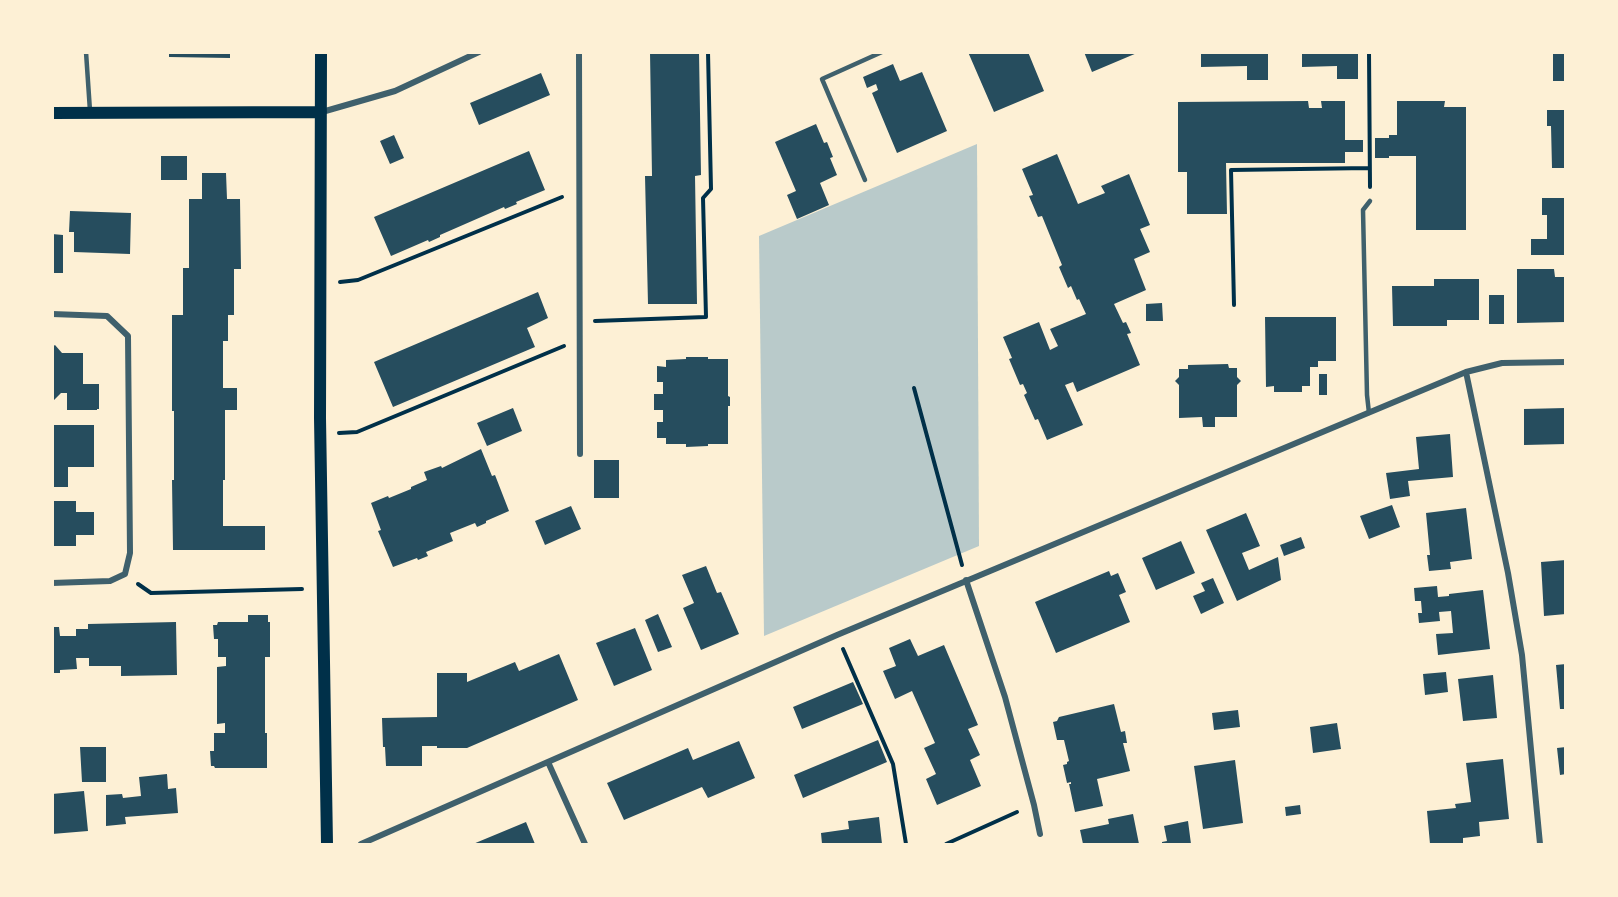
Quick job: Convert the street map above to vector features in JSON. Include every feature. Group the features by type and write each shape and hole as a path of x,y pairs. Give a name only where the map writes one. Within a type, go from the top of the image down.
{"main road":[{"path":"321,52 321,434 327,844"},
{"path":"52,113 321,112"}],"street":[{"path":"321,112 395,91 479,52"},
{"path":"579,52 580,454"},
{"path":"52,314 107,316 128,336 130,553 125,574 110,581 52,583"},
{"path":"361,844 837,635 1466,372 1502,363 1566,363"},
{"path":"1466,372 1508,573 1522,655 1540,844"},
{"path":"966,580 1005,696 1040,834"},
{"path":"548,762 585,844"}],"lane":[{"path":"86,52 90,114"},
{"path":"866,180 822,79 882,52"},
{"path":"1369,413 1366,384 1363,210 1370,201"}],"path":[{"path":"579,322 706,317 703,198 711,189 708,52"},
{"path":"1369,52 1370,201"},
{"path":"1234,305 1232,170 1369,168"},
{"path":"321,284 358,280 563,196 579,196"},
{"path":"321,434 357,432 562,346 579,345"},
{"path":"914,388 966,580"},
{"path":"125,574 151,593 324,588"},
{"path":"837,635 893,764 906,844"},
{"path":"946,844 1034,805"}],"shaded area":[{"path":"977,144 979,546 764,636 759,236"}],"building":[{"path":"169,52 230,52 230,58 169,57"},
{"path":"650,52 699,52 701,175 695,176 697,304 648,304 645,176 652,176"},
{"path":"968,52 1028,52 1044,91 994,112"},
{"path":"1084,52 1137,53 1092,72"},
{"path":"1201,52 1268,52 1268,80 1247,80 1247,66 1201,67"},
{"path":"1302,52 1358,52 1358,79 1337,79 1337,66 1302,67"},
{"path":"1553,52 1566,52 1566,81 1553,81"},
{"path":"893,64 900,81 922,72 947,131 897,153 872,93 878,90 876,84 867,88 863,77"},
{"path":"541,73 550,95 479,125 470,103"},
{"path":"1308,101 1309,108 1322,108 1321,101 1345,101 1345,140 1363,140 1363,152 1345,152 1345,163 1226,163 1227,214 1187,214 1187,172 1178,172 1178,102"},
{"path":"1397,101 1445,101 1444,107 1466,107 1466,230 1416,230 1416,156 1375,158 1375,138 1389,138 1389,135 1397,135"},
{"path":"1547,110 1566,110 1566,168 1552,168 1551,126 1547,126"},
{"path":"816,124 824,143 827,142 837,175 820,183 829,205 797,219 787,195 796,191 775,142"},
{"path":"394,135 404,158 390,164 380,141"},
{"path":"529,151 545,190 516,202 517,204 505,209 504,207 440,235 429,242 428,240 391,256 374,217"},
{"path":"1057,154 1078,204 1105,193 1101,186 1129,174 1150,225 1140,229 1150,252 1134,259 1146,290 1114,304 1123,323 1126,322 1131,333 1127,334 1140,365 1077,392 1073,382 1065,385 1083,425 1047,440 1024,395 1027,393 1023,384 1020,385 1003,337 1039,322 1050,350 1058,346 1050,329 1086,314 1071,286 1068,288 1059,267 1062,265 1042,216 1038,217 1029,196 1033,195 1022,169"},
{"path":"161,156 187,156 187,180 161,180"},
{"path":"202,173 226,173 227,199 240,199 241,269 234,269 234,315 228,315 228,341 223,341 223,388 237,388 237,410 225,410 223,526 265,526 265,550 173,550 172,315 183,315 183,268 189,268 189,199 202,199"},
{"path":"1542,198 1566,198 1566,255 1531,255 1531,239 1547,239 1547,215 1542,215"},
{"path":"70,211 131,213 130,254 74,252 74,232 69,232"},
{"path":"52,234 63,235 63,273 52,273"},
{"path":"1517,269 1554,269 1555,277 1566,277 1566,322 1517,323"},
{"path":"1434,279 1479,279 1479,320 1447,320 1447,326 1393,326 1392,286 1434,286"},
{"path":"538,292 548,318 527,328 535,347 393,407 374,362"},
{"path":"1489,295 1504,295 1504,324 1489,324"},
{"path":"1162,303 1163,321 1146,321 1146,304"},
{"path":"1265,317 1336,317 1336,361 1318,361 1318,367 1310,367 1310,386 1302,386 1302,392 1274,392 1274,386 1266,387"},
{"path":"55,345 62,353 83,353 83,384 99,384 99,409 67,410 67,393 61,393 54,400 52,398 52,347"},
{"path":"686,357 728,359 730,406 728,406 728,444 686,447 686,444 666,444 666,438 657,438 657,422 663,422 663,410 654,410 654,394 663,394 663,382 657,382 657,366 666,367 666,360 686,359"},
{"path":"1228,364 1229,368 1237,368 1237,377 1241,381 1237,385 1237,417 1215,417 1215,427 1203,427 1202,417 1179,418 1179,385 1175,381 1179,377 1179,369 1188,369 1188,365"},
{"path":"1319,374 1327,374 1327,395 1319,395"},
{"path":"513,408 522,431 487,446 477,423"},
{"path":"1566,408 1566,444 1524,445 1524,409"},
{"path":"52,425 94,425 94,467 68,467 68,487 52,487"},
{"path":"1450,434 1453,477 1408,481 1410,496 1390,499 1386,473 1419,469 1416,437"},
{"path":"481,449 492,476 495,475 509,511 477,527 475,523 450,533 453,541 426,552 428,556 393,567 378,531 381,530 371,503 411,489 427,480 424,472 441,466 442,468"},
{"path":"594,460 619,460 619,498 594,498"},
{"path":"52,501 76,501 76,512 94,512 94,535 76,535 76,546 52,546"},
{"path":"1392,505 1400,527 1369,539 1360,516"},
{"path":"571,506 581,529 545,545 535,521"},
{"path":"1466,508 1472,559 1450,562 1451,569 1429,571 1427,555 1430,555 1426,513"},
{"path":"1246,513 1260,546 1242,553 1249,570 1278,557 1281,580 1237,601 1206,530"},
{"path":"1301,537 1305,548 1284,556 1280,545"},
{"path":"1181,541 1195,573 1156,590 1142,558"},
{"path":"1566,560 1566,614 1544,616 1541,562"},
{"path":"706,566 717,593 721,592 739,634 701,650 683,608 694,603 682,575"},
{"path":"1109,571 1111,576 1118,573 1126,592 1119,595 1130,622 1056,653 1035,602"},
{"path":"1213,578 1224,603 1201,614 1193,596 1205,591 1201,583"},
{"path":"1437,586 1438,597 1483,590 1490,649 1438,655 1436,634 1453,633 1451,611 1439,612 1440,621 1419,623 1418,613 1422,613 1421,601 1415,601 1414,588"},
{"path":"658,614 672,647 658,652 645,620"},
{"path":"248,615 268,615 268,622 270,622 270,657 265,657 267,768 215,768 211,766 210,751 214,751 214,733 225,733 225,723 217,724 217,667 226,666 226,657 218,657 218,639 214,639 213,625 217,625 218,622 248,622"},
{"path":"176,622 177,675 121,676 121,666 89,666 89,658 76,658 77,669 52,673 52,627 59,627 60,636 76,636 76,629 88,629 88,624"},
{"path":"635,628 652,670 614,686 596,643"},
{"path":"910,639 918,656 944,645 978,725 968,729 980,755 970,760 981,786 937,805 926,779 936,774 924,748 935,743 912,691 895,699 883,671 896,666 889,648"},
{"path":"559,654 578,700 467,748 422,746 422,766 386,766 382,718 437,717 437,673 467,673 467,682 515,662 519,671"},
{"path":"1566,664 1566,709 1560,709 1556,665"},
{"path":"1446,672 1448,692 1425,695 1423,674"},
{"path":"1493,675 1497,718 1463,721 1458,679"},
{"path":"853,682 863,704 802,729 793,707"},
{"path":"1114,704 1121,732 1125,731 1127,743 1123,743 1130,771 1097,779 1103,806 1075,812 1069,784 1071,782 1067,783 1063,765 1069,761 1064,740 1057,740 1053,722 1059,717"},
{"path":"1238,710 1240,727 1214,730 1212,713"},
{"path":"1337,723 1341,749 1313,753 1310,727"},
{"path":"878,740 887,762 803,798 794,775"},
{"path":"739,741 755,778 708,798 702,787 624,820 607,783 688,748 693,760"},
{"path":"80,747 106,747 106,782 82,782"},
{"path":"1566,747 1566,774 1560,775 1557,748"},
{"path":"1503,759 1509,819 1479,822 1480,836 1463,838 1463,844 1430,844 1427,811 1456,808 1455,804 1471,802 1466,763"},
{"path":"1235,760 1243,823 1203,829 1194,766"},
{"path":"167,774 168,789 176,788 178,813 125,817 126,824 106,826 106,795 122,794 123,798 141,796 139,777"},
{"path":"84,791 88,831 52,834 52,794"},
{"path":"1300,805 1301,814 1286,816 1285,807"},
{"path":"1133,814 1139,844 1083,844 1080,830 1109,824 1108,819"},
{"path":"879,817 882,844 822,844 821,833 849,829 848,821"},
{"path":"1188,821 1191,844 1162,844 1167,841 1164,826"},
{"path":"526,822 535,844 473,844"}]}
